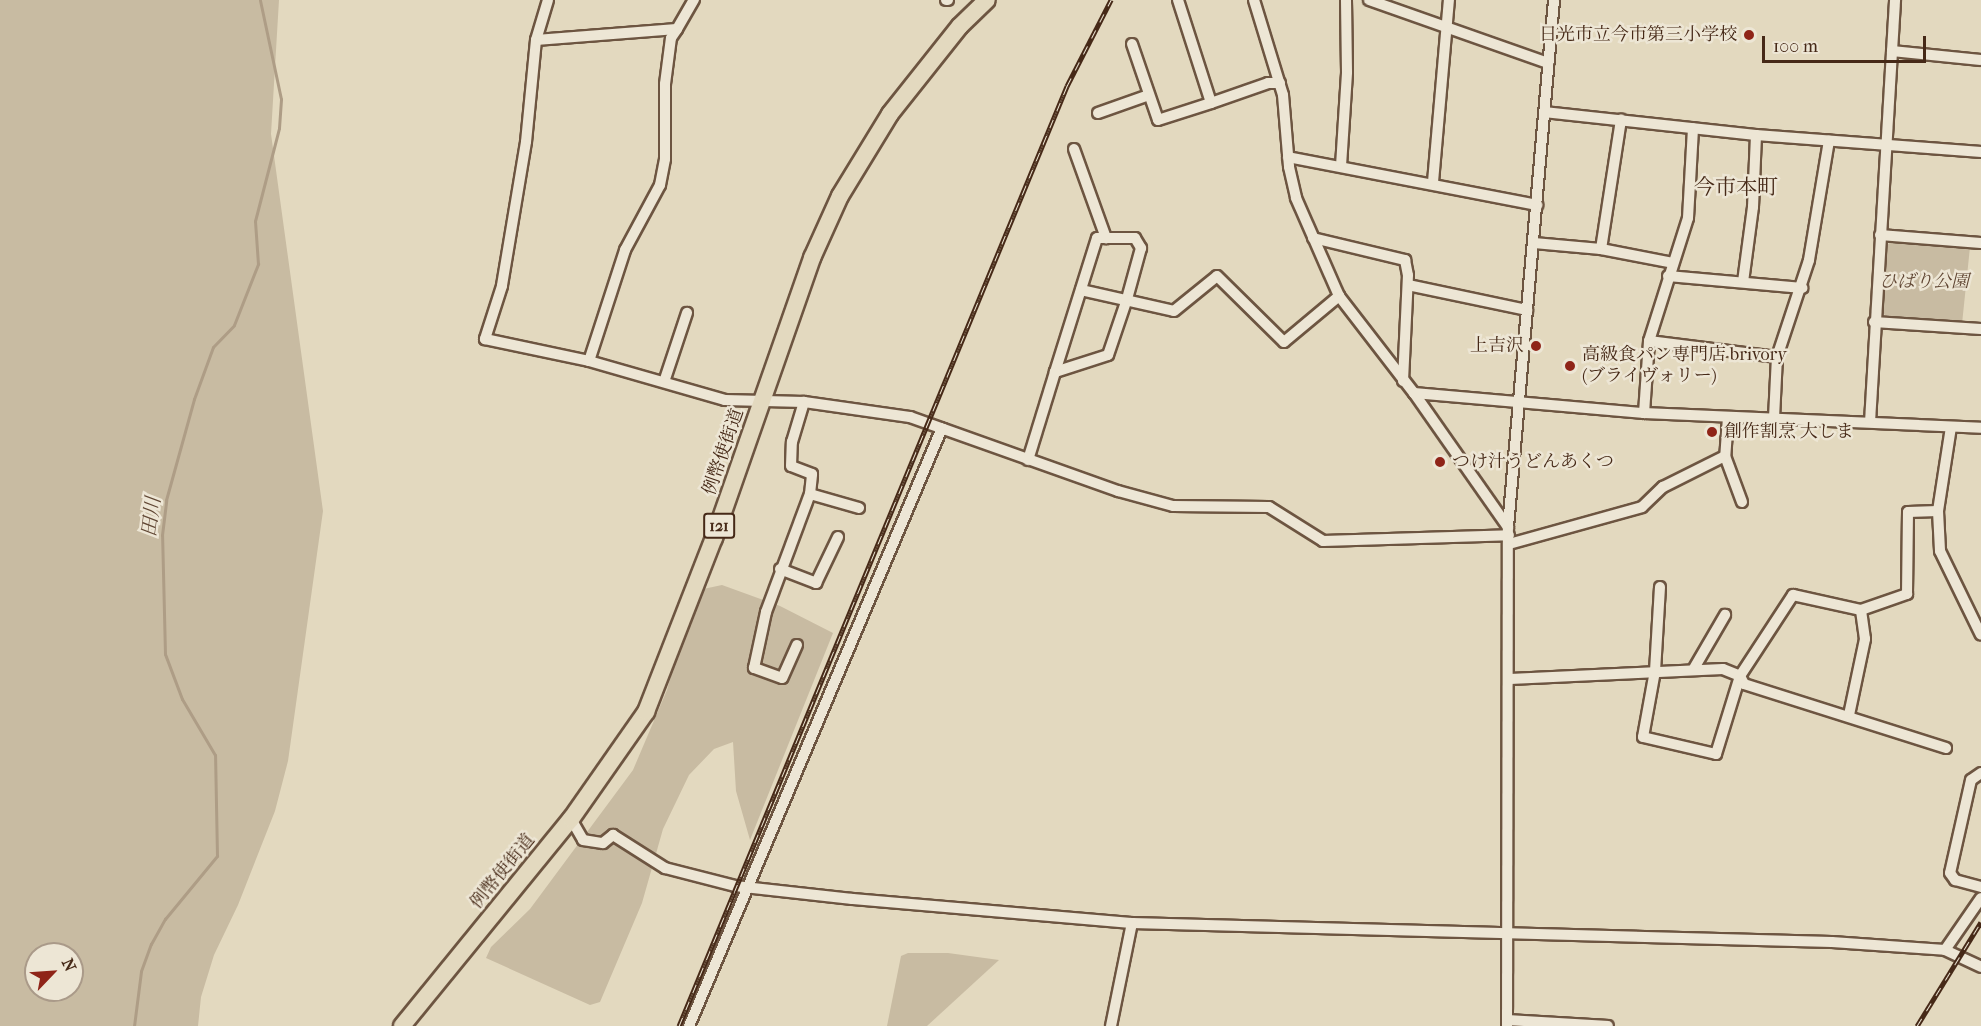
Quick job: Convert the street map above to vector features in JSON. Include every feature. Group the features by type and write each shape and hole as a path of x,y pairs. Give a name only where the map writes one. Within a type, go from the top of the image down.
{"highway":[{"name":"例幣使街道","path":"402,1026 572,819 646,712 714,538 812,258 840,196 890,114 960,26 987,0"}],"street":[{"path":"548,0 536,40 524,153 502,286 486,339 589,361 725,400 804,402 910,417 1028,460 1173,506 1269,507 1323,541 1509,536 1642,507 1663,487 1725,456"},
{"path":"589,361 626,250 660,185 665,159 665,84 671,38 694,0"},
{"path":"1178,0 1210,103"},
{"path":"1254,0 1280,83 1288,157 1296,198 1339,296 1402,381 1414,393 1509,536"},
{"path":"1341,166 1347,72 1346,0"},
{"path":"1369,0 1548,63"},
{"path":"1433,182 1449,0"},
{"path":"1554,0 1509,536 1510,933 1508,1023 1608,1026"},
{"path":"1870,423 1894,0"},
{"path":"536,40 677,29"},
{"path":"1132,44 1158,120 1269,83 1280,83"},
{"path":"1892,51 1981,60"},
{"path":"1098,113 1149,95"},
{"path":"1544,112 1756,135 1981,152"},
{"path":"1601,249 1621,120"},
{"path":"1644,413 1649,341 1688,218 1693,128"},
{"path":"1743,282 1753,207 1756,135"},
{"path":"1774,418 1777,357 1802,288 1829,141"},
{"path":"1074,149 1106,238"},
{"path":"1288,157 1433,182 1537,205"},
{"path":"1880,235 1981,243"},
{"path":"1028,460 1055,372 1082,290 1097,238 1135,238 1141,248 1108,355 1055,372"},
{"path":"1313,238 1405,260 1408,285 1402,381"},
{"path":"1533,243 1601,249 1673,263"},
{"path":"1082,290 1174,311 1217,276 1284,342 1339,296"},
{"path":"1668,276 1802,288"},
{"path":"1408,285 1527,310"},
{"path":"664,382 687,313"},
{"path":"1874,322 1981,329"},
{"path":"1649,341 1777,357"},
{"path":"1414,393 1520,400 1644,413 1981,428"},
{"path":"797,645 782,678 754,668 780,569 810,494 812,474 791,466 792,442 804,402"},
{"path":"1728,417 1725,456 1742,502"},
{"path":"1951,427 1938,511 1942,559 1981,635"},
{"path":"689,1026 942,428"},
{"path":"810,494 859,508"},
{"path":"1660,587 1655,671 1643,737 1716,754 1740,676 1793,595 1861,610 1907,594 1908,512 1938,511"},
{"path":"780,569 816,583 838,537"},
{"path":"1849,716 1865,639 1861,610"},
{"path":"1693,670 1725,615"},
{"path":"1510,679 1722,669 1740,676 1744,684 1946,748"},
{"path":"1981,773 1971,780 1950,873 1955,880 1981,887"},
{"path":"572,819 583,840 603,843 613,835 665,868 749,888 1132,923 1832,942 1945,950 1981,967"},
{"path":"1945,950 1981,898"},
{"path":"1111,1026 1132,923"}],"green space":[{"path":"0,0 279,0 271,134 323,511 288,761 275,811 238,905 214,955 201,997 198,1026 0,1026"},
{"name":"ひばり公園","path":"1894,240 1970,247 1962,324 1887,317 1883,313 1887,245"},
{"path":"722,585 780,606 833,633 750,840 736,791 733,742 714,749 689,775 663,829 642,903 600,1002 590,1005 486,958 491,947 530,909 633,770 667,690 694,591"},
{"path":"908,953 948,953 999,960 927,1026 887,1026 901,956"}],"waterway":[{"name":"田川","path":"134,1026 141,971 151,944 165,919 217,856 215,755 182,699 165,654 162,535 166,500 194,399 213,347 234,325 258,264 255,221 279,128 281,99 260,0"}],"railway":[{"path":"679,1026 1067,86 1111,0"},
{"path":"1917,1026 1981,922"}],"place":[{"name":"日光市立今市第三小学校","path":"1749,35"},
{"name":"上吉沢","path":"1536,346"},
{"name":"高級食パン専門店 brivory (ブライヴォリー)","path":"1570,366"},
{"name":"創作割烹 大しま","path":"1712,432"},
{"name":"つけ汁うどんあくつ","path":"1440,462"}],"district":[{"name":"今市本町","path":"1736,187"}]}
